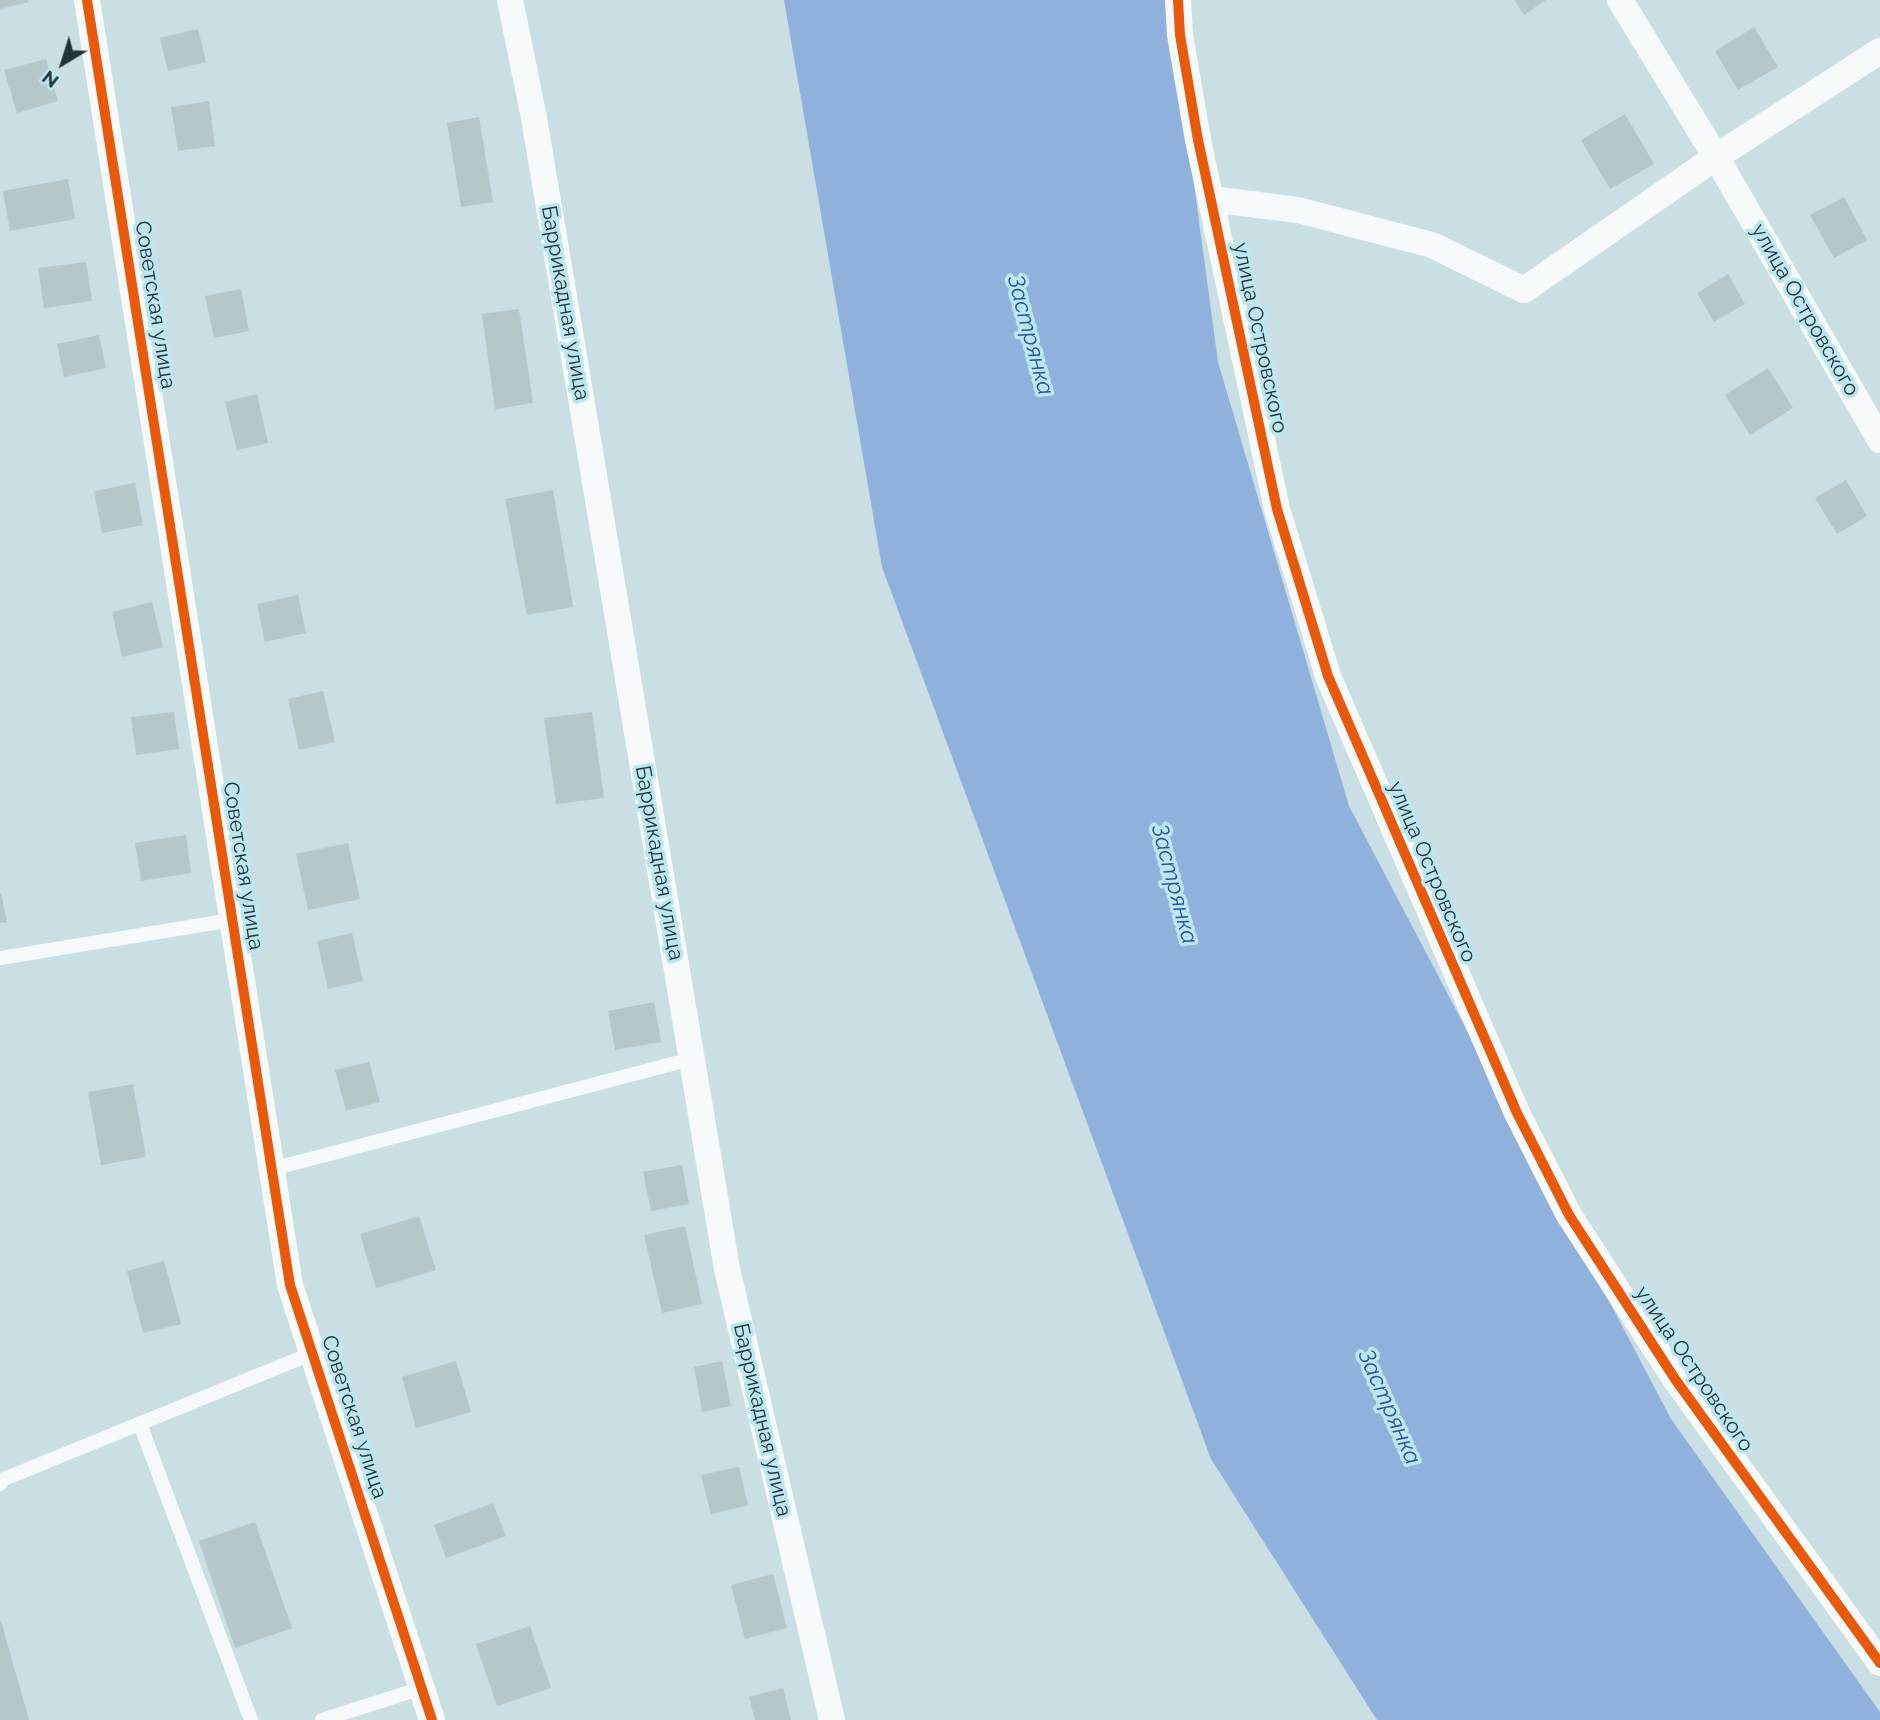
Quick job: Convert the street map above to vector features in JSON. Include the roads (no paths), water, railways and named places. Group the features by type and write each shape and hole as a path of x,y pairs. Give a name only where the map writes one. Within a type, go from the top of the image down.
{"street":[{"name":"Советская улица","path":"87,0 290,1285 432,1720"},
{"name":"Баррикадная улица","path":"510,0 534,118 727,1269 832,1720"},
{"name":"улица Островского","path":"1178,0 1180,35 1211,198 1277,509 1328,676 1517,1113 1569,1215 1675,1379 1880,1663"},
{"name":"улица Островского","path":"1620,0 1716,157 1880,440"},
{"path":"1211,198 1298,210 1432,245 1524,290 1716,157 1880,51"}],"lane":[{"path":"0,958 232,920"},
{"path":"271,1169 691,1059"},
{"path":"0,1483 4,1479 313,1353"},
{"path":"140,1424 251,1720"},
{"path":"322,1720 422,1688"}],"water":[{"name":"Застрянка","path":"784,0 1173,0 1184,110 1218,362 1349,806 1671,1419 1880,1712 1880,1720 1377,1720 1211,1459 882,567"}]}
